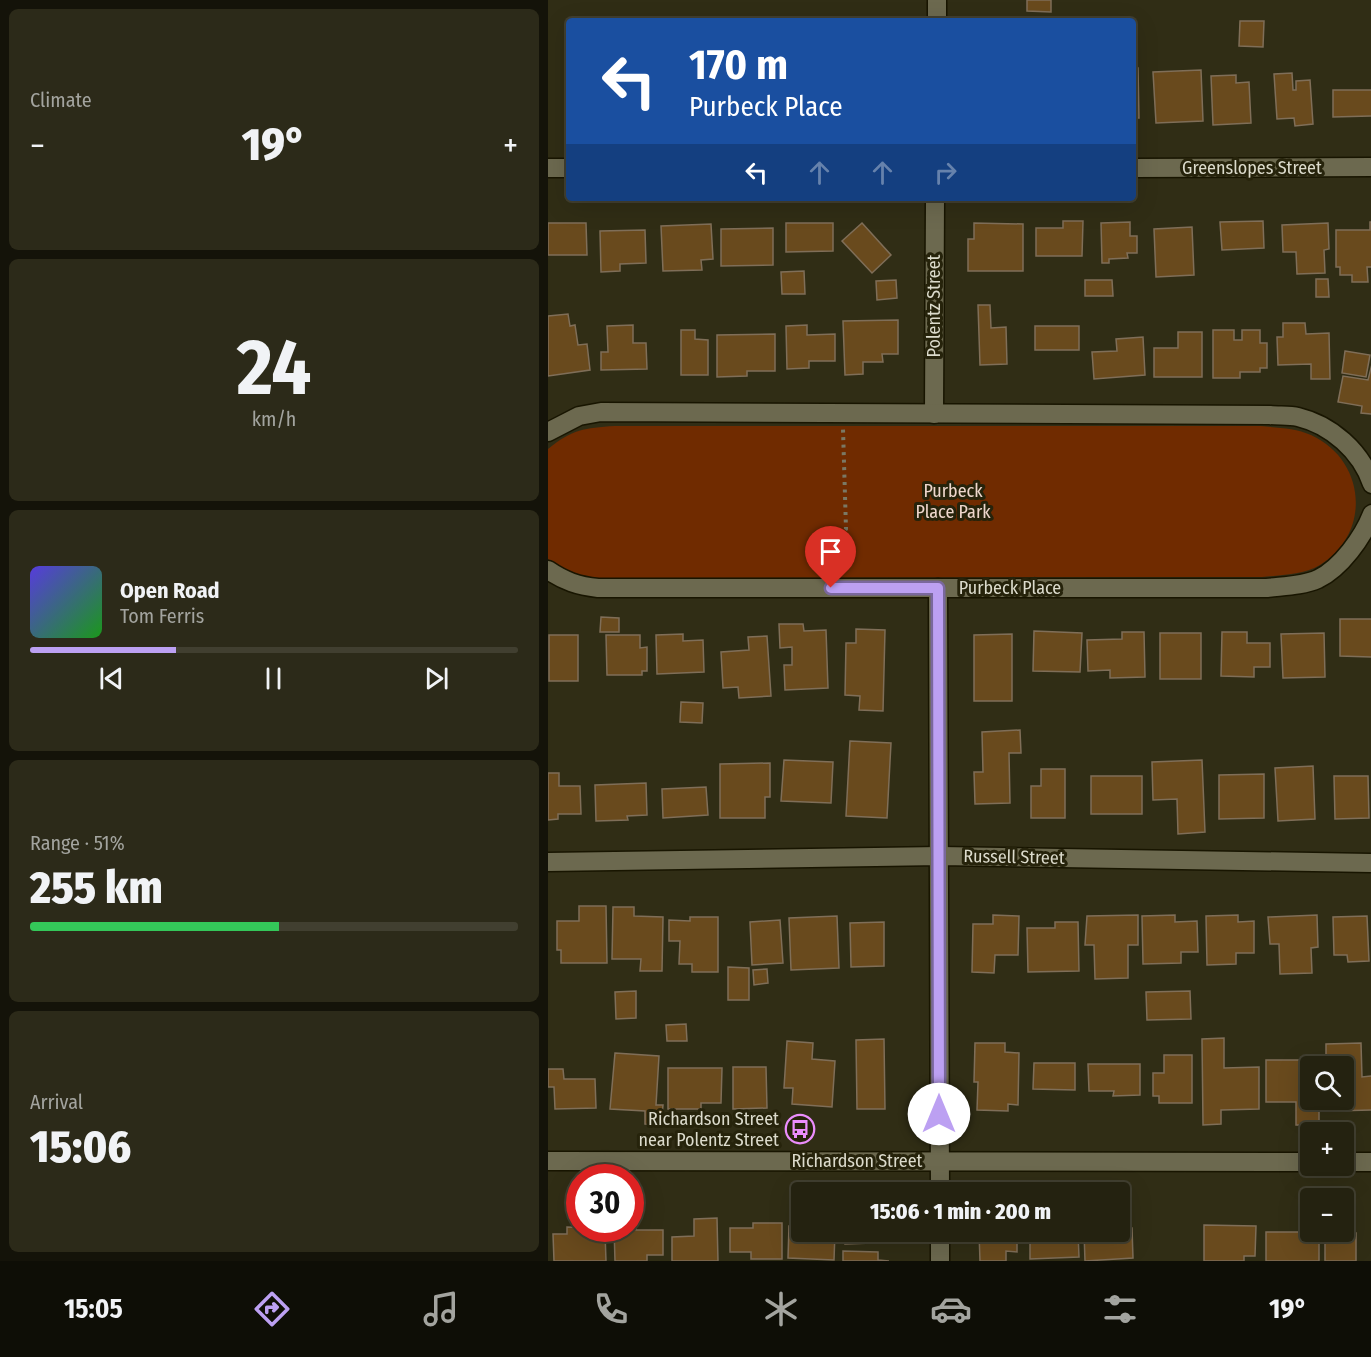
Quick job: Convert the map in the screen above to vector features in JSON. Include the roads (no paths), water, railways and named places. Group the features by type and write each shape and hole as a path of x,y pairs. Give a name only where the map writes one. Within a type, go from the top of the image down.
{"street":[{"path":"937,0 937,18"},
{"name":"Greenslopes Street","path":"1136,168 1372,167"},
{"path":"548,168 566,168"},
{"name":"Polentz Street","path":"934,414 935,201"},
{"path":"548,432 579,416 601,412 1270,415 1297,417 1323,426 1341,438 1358,458 1372,484"},
{"name":"Purbeck Place","path":"548,570 564,581 598,588 1267,588 1295,585 1318,579 1336,566 1368,524 1372,514"},
{"path":"938,588 940,1182"},
{"name":"Russell Street","path":"548,862 940,856 1372,862"},
{"name":"Richardson Street","path":"548,1161 1300,1162"},
{"path":"1354,1162 1372,1162"},
{"path":"940,1242 941,1261"}],"place":[{"name":"Richardson Street near Polentz Street","path":"800,1129"}],"park label":[{"name":"Purbeck Place Park","path":"953,501"}]}
